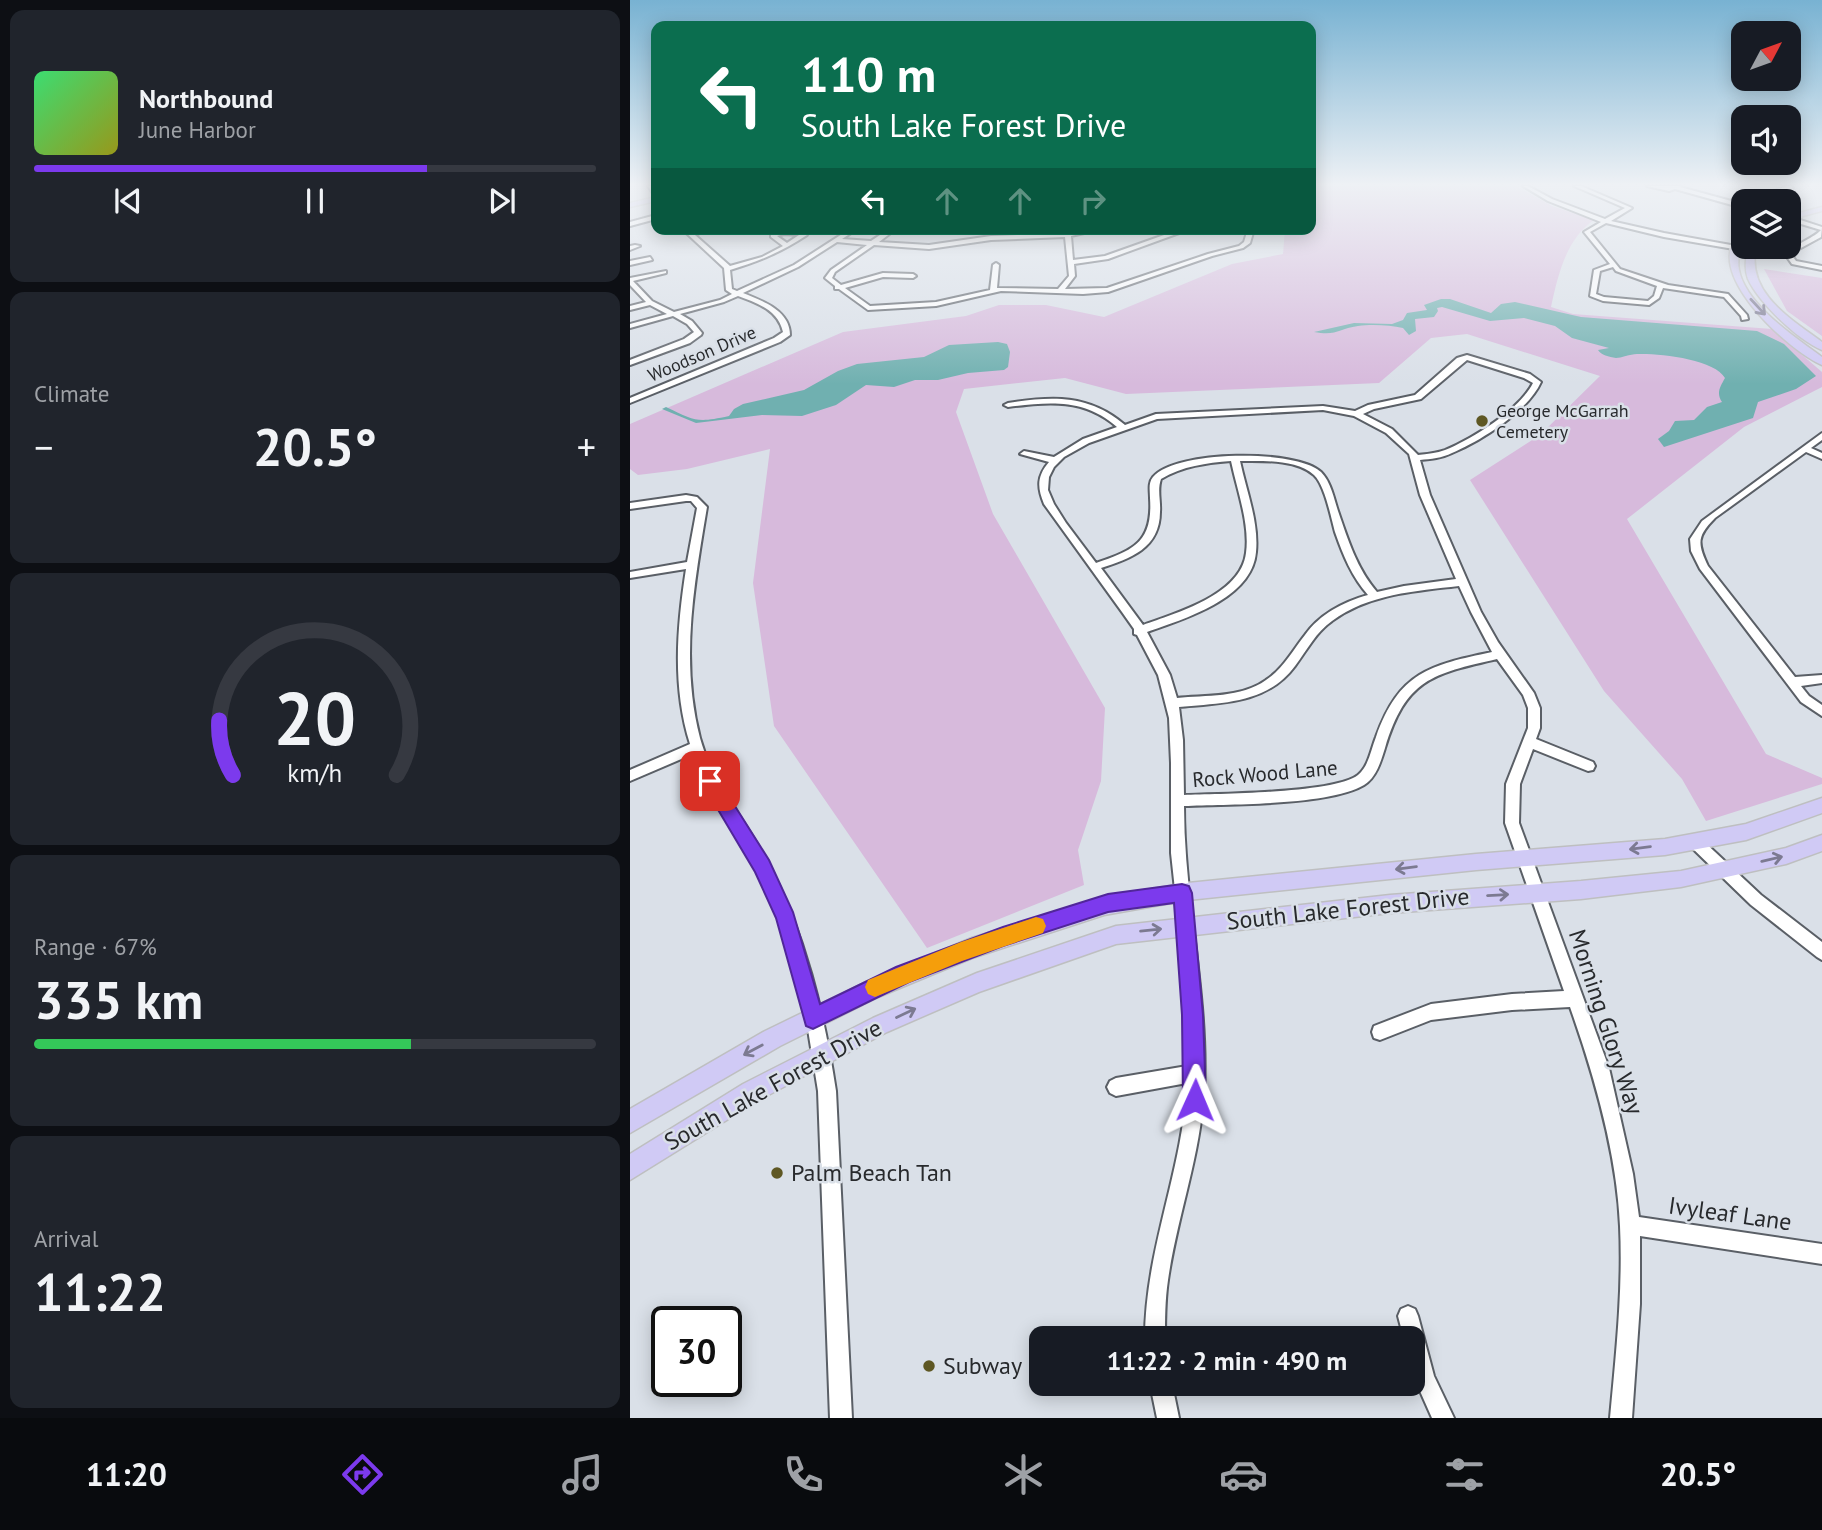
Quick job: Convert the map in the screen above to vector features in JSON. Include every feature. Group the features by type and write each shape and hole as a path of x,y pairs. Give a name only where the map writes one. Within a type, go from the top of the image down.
{"main road":[{"path":"1740,259 1734,272 1747,295 1767,316 1822,362"},
{"path":"1747,259 1750,273 1765,298 1822,348"},
{"name":"South Lake Forest Drive","path":"630,1122 744,1055 903,974 1003,937 1108,903 1426,866 1585,855 1694,841 1764,826 1822,804"},
{"name":"South Lake Forest Drive","path":"630,1168 751,1092 822,1053 924,1004 1037,960 1116,935 1390,904 1681,879 1786,856 1822,843"}],"street":[{"path":"710,252 728,268"},
{"path":"728,268 775,252"},
{"path":"630,326 738,293 819,252"},
{"path":"862,252 829,275 829,281 869,308 890,309 944,302 993,290 1100,291 1127,285 1222,252"},
{"path":"1060,291 1071,280 1071,252"},
{"path":"1072,262 1106,258 1122,252"},
{"path":"1605,252 1623,273 1660,285 1726,295 1745,316 1744,319"},
{"path":"1793,252 1790,257 1794,263 1822,268"},
{"path":"630,264 650,259"},
{"path":"993,290 996,265"},
{"path":"1614,265 1597,270 1592,291 1594,297 1649,303 1657,297 1660,285"},
{"path":"728,268 726,286 738,293"},
{"path":"630,363 687,341 698,333 696,328 651,303 630,281 664,272"},
{"path":"837,288 883,275 913,276"},
{"name":"Woodson Drive","path":"630,401 786,335 787,327 774,312 757,300 738,293"},
{"path":"630,308 651,303"},
{"path":"1155,1326 1157,1283 1190,1142 1196,1073 1187,926 1178,853 1177,736 1172,703 1158,663 1045,498 1044,477 1054,460 1086,441 1144,419 1178,414 1313,408 1356,414 1395,435 1409,447 1416,458 1448,452 1482,434 1521,402 1537,382 1527,376 1466,357 1418,397 1371,407 1356,414"},
{"path":"1007,405 1045,400 1074,402 1106,413 1122,427"},
{"path":"1822,436 1712,516 1701,526 1694,539 1697,554 1704,567 1794,681 1805,699 1822,711"},
{"path":"1806,449 1822,456"},
{"path":"1024,454 1054,460"},
{"name":"Morning Glory Way","path":"1416,458 1425,495 1476,612 1500,654 1522,684 1534,708 1534,728 1516,774 1511,797 1512,822 1600,1068 1624,1174 1630,1225 1630,1304 1621,1418"},
{"path":"1138,631 1210,602 1230,587 1248,564 1250,539 1235,460"},
{"path":"1094,567 1132,553 1152,537 1156,515 1154,484 1158,477 1187,464 1288,460 1319,475 1352,566 1375,597"},
{"path":"630,506 677,498 694,499 700,502 702,507 686,597 682,642 685,691 696,747 710,781 762,866 786,918 822,1053 827,1091 841,1418"},
{"path":"630,575 693,564"},
{"path":"1172,703 1223,697 1264,688 1282,673 1323,622 1375,597 1464,582"},
{"name":"Rock Wood Lane","path":"1177,801 1317,792 1355,784 1368,773 1387,725 1403,694 1415,681 1439,668 1500,654"},
{"path":"1794,681 1822,679"},
{"path":"1530,742 1588,766"},
{"path":"630,776 696,747"},
{"path":"1694,841 1723,870 1822,952"},
{"path":"1380,1031 1431,1012 1512,1002 1574,999"},
{"path":"1116,1087 1196,1073"},
{"name":"Ivyleaf Lane","path":"1630,1225 1822,1254"},
{"path":"1408,1316 1424,1378 1443,1418"},
{"path":"1163,1396 1168,1418"}],"shaded area":[{"path":"1568,252 1560,270 1551,307 1573,314 1772,329 1822,372 1822,387 1744,427 1627,519 1766,754 1822,778 1822,784 1706,821 1682,779 1604,691 1470,480 1540,435 1600,376 1467,334 1431,338 1379,383 1126,394 1065,378 964,389 956,412 993,514 1105,708 1101,781 1078,850 1084,885 927,948 774,726 753,583 770,449 687,469 638,475 630,469 630,424 843,332 966,316 999,305 1046,305 1104,317 1232,264 1283,254"},
{"path":"1764,269 1822,278 1822,336 1787,311"}],"water":[{"path":"1450,299 1491,313 1501,304 1515,302 1581,317 1757,331 1784,344 1816,376 1796,389 1758,402 1753,418 1664,447 1658,439 1669,431 1675,421 1694,420 1707,407 1722,402 1719,393 1725,378 1719,371 1698,362 1671,356 1637,354 1611,357 1598,350 1609,348 1572,338 1555,326 1524,318 1490,321 1442,307 1437,308 1434,317 1415,319 1416,331 1409,335 1403,328 1380,325 1358,326 1328,333 1314,332 1354,323 1392,324 1403,320 1407,313 1427,310 1424,305"},
{"path":"998,342 1007,344 1010,352 1008,367 1004,370 968,373 938,380 915,380 894,387 866,385 836,405 802,416 762,415 696,423 662,409 666,407 703,420 729,416 743,404 804,390 857,364 924,357 949,345"}],"slow traffic":[{"path":"875,987 961,952 1036,926"}],"place":[{"name":"George McGarrah Cemetery","path":"1482,421"},
{"name":"Palm Beach Tan","path":"777,1173"},
{"name":"Subway","path":"929,1366"}],"route":[{"path":"710,781 762,866 786,918 813,1018 903,974 1003,937 1108,903 1182,893 1193,1015 1195,1100"}]}
